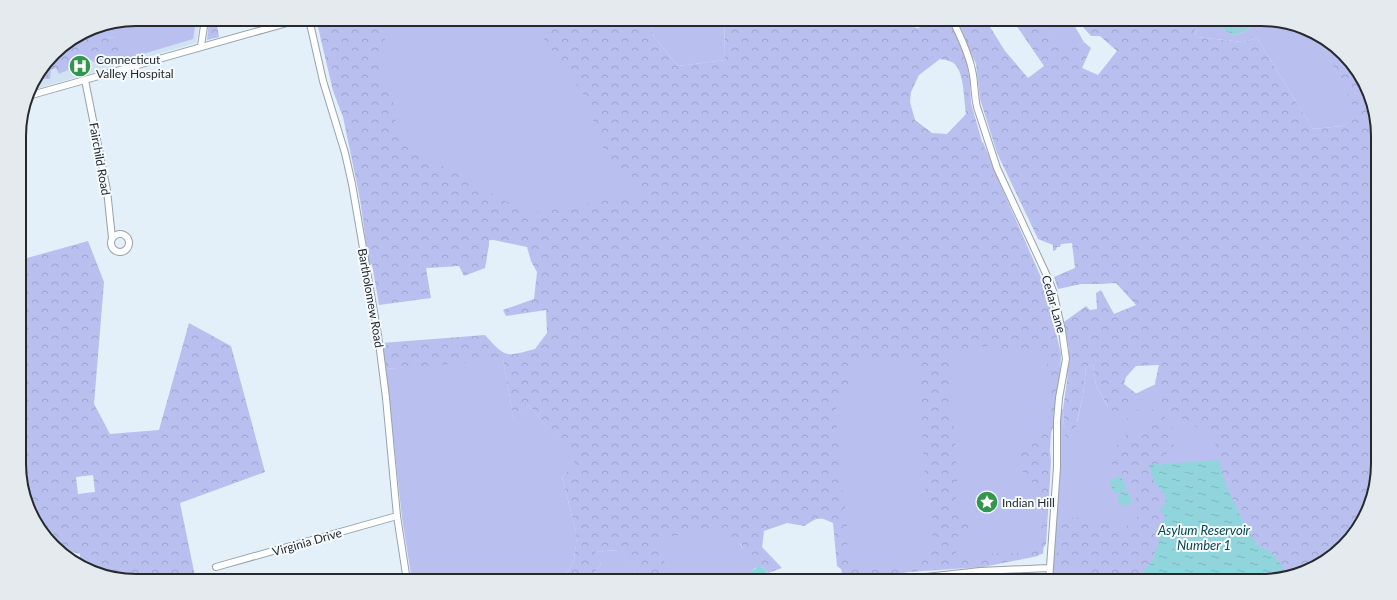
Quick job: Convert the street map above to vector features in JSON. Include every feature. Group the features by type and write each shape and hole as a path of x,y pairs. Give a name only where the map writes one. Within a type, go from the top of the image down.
{"street":[{"path":"201,46 205,26"},
{"path":"34,94 275,26"},
{"name":"Bartholomew Road","path":"311,26 323,81 345,153 352,184 361,244 378,335 386,398 397,516 407,574"},
{"name":"Cedar Lane","path":"955,26 968,54 974,79 977,108 995,161 1048,278 1053,291 1062,332 1066,359 1059,398 1049,574"},
{"name":"Fairchild Road","path":"85,80 107,190 112,238"},
{"name":"Virginia Drive","path":"216,567 397,516"},
{"path":"953,574 980,571 1049,568"}],"shaded area":[{"name":"Connecticut Valley Hospital","path":"136,26 199,26 196,43 36,89 44,75 58,58 75,44 100,32 114,28"}],"green space":[{"path":"195,26 193,39 106,65 104,54 117,55 116,37 85,38 100,32 121,27"},
{"path":"208,26 217,26 219,37 207,40"},
{"path":"318,26 385,26 385,43 378,75 392,95 397,129 414,150 529,214 641,194 607,159 584,95 535,26 651,26 654,37 678,66 725,60 724,26 908,26 918,28 923,26 954,26 964,48 970,81 971,103 988,163 1046,291 1061,354 1060,379 1053,427 1049,439 1051,461 1046,544 1038,556 983,567 878,574 847,574 837,566 833,523 819,517 804,526 787,523 764,531 762,547 782,568 768,573 762,567 755,568 752,571 741,544 732,540 729,527 650,540 673,574 640,574 617,550 595,552 601,564 594,574 567,574 574,560 577,536 562,477 575,463 529,405 514,420 503,360 386,369 382,343 485,335 497,348 507,354 535,349 547,333 546,310 506,316 503,310 534,299 537,272 531,261 527,247 489,239 485,268 464,276 459,266 426,268 431,298 379,305 365,223 343,117 333,91","holes":["940,59 950,61 956,65 961,77 966,114 947,134 932,133 915,120 910,102 911,92 919,75","1000,345 1000,353 1005,356 1013,351 1043,351 1050,353 1047,366 1053,382 1049,392 1050,429 1037,433 1023,444 1018,462 1025,477 1037,485 1042,543 1030,551 987,554 969,560 956,554 958,533 969,531 970,515 961,513 956,502 957,476 955,437 949,381 950,350","912,358 918,366 926,495 933,520 932,553 913,568 856,570 848,558 847,518 842,488 836,407 849,382 855,363"]},
{"path":"345,26 598,26 837,170 983,142 1047,291 1057,343 1043,554 894,574 842,574 839,517 729,527 748,558 753,574 673,574 649,540 577,538 574,560 567,574 411,574 402,518 386,369 497,358 503,360 514,419 529,405 576,463 562,477 576,532 585,491 545,229 369,265 357,177"},
{"path":"651,26 724,26 725,60 678,66 654,37"},
{"path":"960,26 989,26 1005,51 1028,78 1044,66 1017,26 1042,26 1067,50 1084,42 1091,48 1082,68 1098,75 1117,51 1100,36 1091,36 1082,26 1195,26 1196,37 1243,42 1257,38 1313,129 1342,126 1358,116 1323,46 1339,58 1348,69 1363,94 1370,121 1371,136 1371,464 1369,486 1363,506 1348,531 1339,542 1322,556 1310,563 1285,571 1274,555 1257,545 1246,528 1235,506 1221,471 1219,454 1212,435 1182,419 1174,421 1169,408 1156,403 1161,399 1166,399 1166,393 1161,393 1155,383 1159,365 1136,366 1126,377 1124,384 1143,399 1116,421 1096,385 1093,364 1086,367 1083,395 1073,438 1065,439 1063,409 1069,350 1064,322 1086,306 1090,310 1097,309 1096,293 1101,290 1114,314 1136,305 1116,283 1081,284 1058,289 1054,277 1075,268 1072,243 1061,244 1060,247 1057,247 1056,250 1053,251 1053,245 1038,239 997,153 980,99 976,64"},
{"path":"1042,26 1075,26 1084,42 1067,51"},
{"path":"1195,26 1224,26 1224,30 1233,35 1244,32 1250,28 1249,26 1283,28 1303,34 1324,46 1359,116 1342,126 1313,129 1257,38 1243,42 1196,37"},
{"path":"87,37 116,37 119,47 117,55 105,54 104,59 96,63 86,57 82,64 77,62 69,64 68,70 59,74 56,68 51,70 50,79 42,79 53,63 75,44"},
{"path":"88,241 104,282 94,404 110,434 159,430 189,323 231,346 265,472 180,503 195,574 128,574 114,572 94,566 80,558 80,554 69,551 58,542 41,519 34,506 27,479 26,258","holes":["93,475 95,492 78,494 76,477"]},
{"path":"1339,296 1371,435 1370,479 1363,506 1348,531 1334,547 1310,563 1283,572 1269,574 1052,574 1058,435 1061,410 1063,409 1064,428 1077,422 1083,395 1086,367 1093,364 1096,385 1108,407"},
{"path":"1145,407 1163,415 1170,423 1173,434 1172,438 1174,448 1161,458 1159,464 1149,466 1154,482 1164,493 1166,503 1165,516 1153,560 1141,574 1094,574 1074,567 1057,570 1057,542 1061,516 1073,518 1083,517 1120,529 1132,523 1139,514 1134,503 1136,498 1122,473 1115,470 1109,457 1111,449 1125,439 1126,433 1120,426 1133,413 1134,415 1124,425 1130,433 1142,436 1147,430 1146,426 1151,425 1148,415 1143,412 1136,411"},
{"path":"618,550 640,574 594,574 601,564 594,552"}],"water":[{"path":"1223,26 1249,26 1250,28 1244,32 1233,35 1224,30"},
{"name":"Asylum Reservoir Number 1","path":"1219,460 1221,471 1228,490 1246,528 1257,545 1274,555 1285,571 1269,574 1141,574 1153,560 1165,516 1159,510 1166,503 1164,493 1154,482 1149,465"},
{"path":"1120,476 1127,488 1123,490 1123,492 1127,491 1133,502 1122,507 1117,496 1121,494 1120,492 1114,493 1109,481"},
{"path":"759,566 763,568 767,574 752,574 752,571"}],"place":[{"name":"Connecticut Valley Hospital","path":"80,66"},
{"name":"Indian Hill","path":"987,502"}]}
